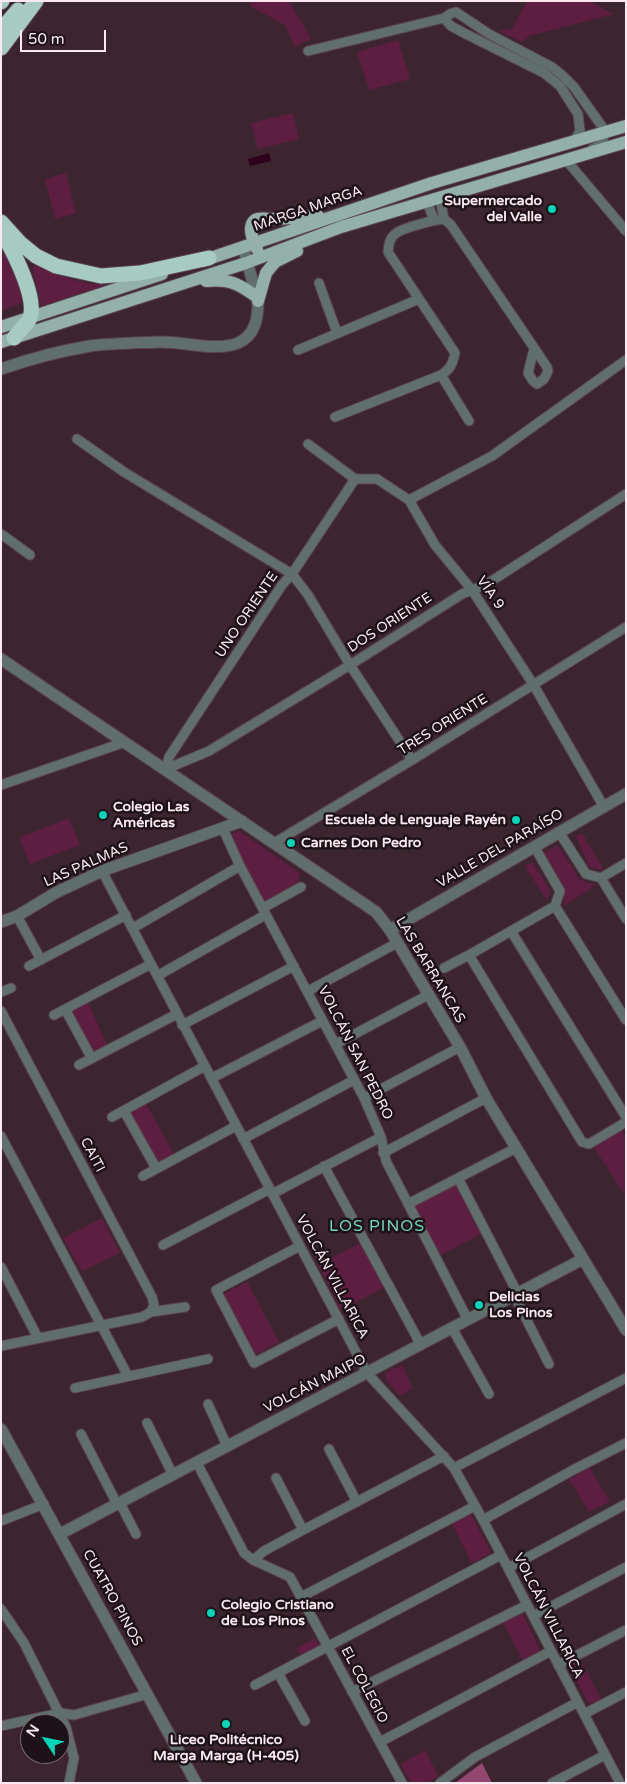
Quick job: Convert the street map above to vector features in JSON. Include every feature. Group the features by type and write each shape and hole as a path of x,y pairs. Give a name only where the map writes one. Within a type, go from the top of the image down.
{"highway":[{"path":"1,30 26,1"},
{"path":"1,48 36,1"},
{"path":"1,222 20,243 36,256 64,268 101,276 140,273 209,258"},
{"path":"1,230 14,252 31,302 30,319 7,340"}],"main road":[{"name":"MARGA MARGA","path":"1,328 331,216 437,182 626,126"},
{"name":"MARGA MARGA","path":"7,340 246,263 341,227 626,142"},
{"path":"263,256 248,245 254,221 260,218 281,219 331,216"},
{"path":"188,282 230,281 244,287 257,299 266,273 275,262 341,227"}],"street":[{"path":"308,51 444,18 456,12 489,34 552,66 574,87 606,132 601,144 571,159 626,231"},
{"path":"444,18 451,26 544,73 560,86 578,114 580,131 574,141"},
{"path":"439,220 440,198"},
{"path":"427,202 439,220 451,225 534,349"},
{"path":"335,417 441,375 448,371 454,362 454,353 388,252 389,242 395,234 439,220"},
{"path":"1,369 98,345 169,342 229,346 240,342 251,334 256,323 257,299 246,263 248,245"},
{"path":"319,282 337,333"},
{"path":"298,350 419,299"},
{"path":"409,500 492,456 626,360"},
{"path":"441,375 469,421"},
{"path":"77,439 124,472 292,574 308,595 350,666 412,760"},
{"path":"308,444 355,479"},
{"name":"VÍA 9","path":"355,479 377,479 409,500 434,545 472,590 533,684 604,807"},
{"name":"UNO ORIENTE","path":"166,769 169,757 282,585 292,574 355,479"},
{"name":"DOS ORIENTE","path":"166,769 209,751 350,666 462,594 487,584 626,494"},
{"path":"1,534 30,555"},
{"name":"TRES ORIENTE","path":"274,843 626,627"},
{"name":"LAS BARRANCAS","path":"1,654 53,692"},
{"name":"LAS BARRANCAS","path":"1,659 53,692 376,912 390,930 460,1047 486,1098 626,1330"},
{"path":"1,785 124,742"},
{"name":"VALLE DEL PARAÍSO","path":"390,930 626,794"},
{"name":"LAS PALMAS","path":"1,922 17,916 57,892 102,871 242,821"},
{"name":"VOLCÁN SAN PEDRO","path":"223,828 264,912 364,1098 381,1136 386,1161 468,1320"},
{"path":"559,832 586,874 601,878 626,919"},
{"path":"444,968 555,906 560,891 534,846"},
{"path":"601,878 626,863"},
{"path":"133,928 240,866"},
{"name":"VOLCÁN VILLARICA","path":"102,871 367,1373 454,1468 484,1520 620,1783"},
{"path":"157,976 264,912 301,887"},
{"path":"555,906 626,1020"},
{"path":"29,966 126,915"},
{"path":"17,916 41,960"},
{"path":"511,931 626,1117"},
{"path":"308,991 397,943"},
{"path":"468,956 582,1142 589,1144 626,1122"},
{"path":"54,1015 151,964"},
{"path":"182,1025 294,966"},
{"path":"1,992 11,988"},
{"path":"336,1044 428,995"},
{"path":"65,1009 91,1058"},
{"name":"CAITI","path":"1,1011 152,1297 154,1305 151,1312"},
{"path":"79,1064 177,1014"},
{"path":"212,1078 322,1021"},
{"path":"364,1098 460,1047"},
{"path":"112,1117 205,1066"},
{"path":"243,1139 354,1080"},
{"path":"383,1153 486,1098"},
{"path":"124,1111 156,1168"},
{"path":"143,1176 236,1126"},
{"path":"1,1136 128,1376"},
{"path":"163,1244 324,1166 381,1136"},
{"path":"408,1204 516,1148"},
{"path":"324,1166 421,1345"},
{"path":"458,1178 550,1364"},
{"path":"300,1246 216,1290 254,1363 339,1318"},
{"name":"VOLCÁN MAIPO","path":"60,1534 583,1259"},
{"path":"1,1267 38,1338"},
{"path":"1,1346 142,1317 151,1312 185,1307"},
{"path":"452,1328 489,1394"},
{"path":"75,1388 208,1358"},
{"path":"454,1468 626,1378"},
{"path":"208,1404 227,1446"},
{"path":"147,1422 173,1475"},
{"name":"CUATRO PINOS","path":"1,1429 196,1783"},
{"path":"81,1434 136,1534"},
{"path":"484,1520 626,1443"},
{"path":"329,1449 357,1502"},
{"path":"253,1560 264,1551 444,1456"},
{"name":"EL COLEGIO","path":"197,1463 244,1553 253,1560 290,1577 402,1783"},
{"path":"276,1478 303,1530"},
{"path":"1,1521 44,1504"},
{"path":"508,1568 626,1504"},
{"path":"301,1597 475,1506"},
{"path":"254,1685 501,1554"},
{"path":"533,1616 626,1567"},
{"path":"352,1692 527,1605"},
{"path":"1,1609 24,1643 66,1727 74,1758 70,1783"},
{"path":"558,1665 626,1630"},
{"path":"380,1742 551,1651"},
{"path":"278,1673 304,1722"},
{"path":"584,1714 626,1692"},
{"path":"1,1726 60,1713 74,1715 148,1694"},
{"path":"440,1783 476,1757 578,1702"},
{"path":"552,1783 605,1755"}],"shaded area":[{"path":"249,1 289,1 311,39 295,47 285,25 252,7"},
{"path":"527,1 588,1 614,14 529,36 522,42 499,31 512,29"},
{"path":"398,40 410,79 369,90 357,52"},
{"path":"293,113 299,139 258,149 251,123"},
{"path":"269,153 271,161 250,166 248,159"},
{"path":"66,173 76,213 55,219 45,179"},
{"path":"1,238 25,298 19,304 1,311"},
{"path":"34,262 52,272 69,278 86,283 107,285 41,306 33,272"},
{"path":"69,818 80,845 30,864 19,838"},
{"path":"239,831 300,873 297,884 264,902 229,835"},
{"path":"582,833 604,870 590,868 576,837"},
{"path":"558,845 580,880 596,885 564,906 565,889 544,853"},
{"path":"532,862 550,890 549,897 546,900 525,866"},
{"path":"88,1002 107,1045 89,1055 66,1010"},
{"path":"146,1104 174,1154 157,1164 130,1113"},
{"path":"620,1128 626,1137 626,1197 592,1144"},
{"path":"456,1185 481,1234 439,1256 414,1207"},
{"path":"102,1218 120,1253 82,1271 63,1238"},
{"path":"360,1243 385,1287 341,1310 318,1265"},
{"path":"247,1282 279,1342 255,1355 223,1294"},
{"path":"402,1365 413,1388 400,1396 386,1380 386,1372"},
{"path":"590,1468 610,1502 589,1512 569,1479"},
{"path":"471,1514 491,1553 472,1563 452,1524"},
{"path":"536,1585 546,1605 539,1608 529,1589"},
{"path":"522,1612 541,1652 523,1661 503,1622"},
{"path":"315,1638 319,1645 301,1656 296,1649"},
{"path":"580,1659 601,1699 589,1704 568,1665"},
{"path":"425,1750 438,1776 428,1783 411,1783 401,1764"},
{"path":"482,1763 492,1783 455,1783"}],"place":[{"name":"Supermercado del Valle","path":"552,209"},
{"name":"Colegio Las Américas","path":"103,815"},
{"name":"Escuela de Lenguaje Rayén","path":"516,820"},
{"name":"Carnes Don Pedro","path":"291,843"},
{"name":"Delicias Los Pinos","path":"479,1305"},
{"name":"Colegio Cristiano de Los Pinos","path":"211,1613"},
{"name":"Liceo Politécnico Marga Marga (H-405)","path":"226,1724"}],"district":[{"name":"LOS PINOS","path":"377,1227"}]}
